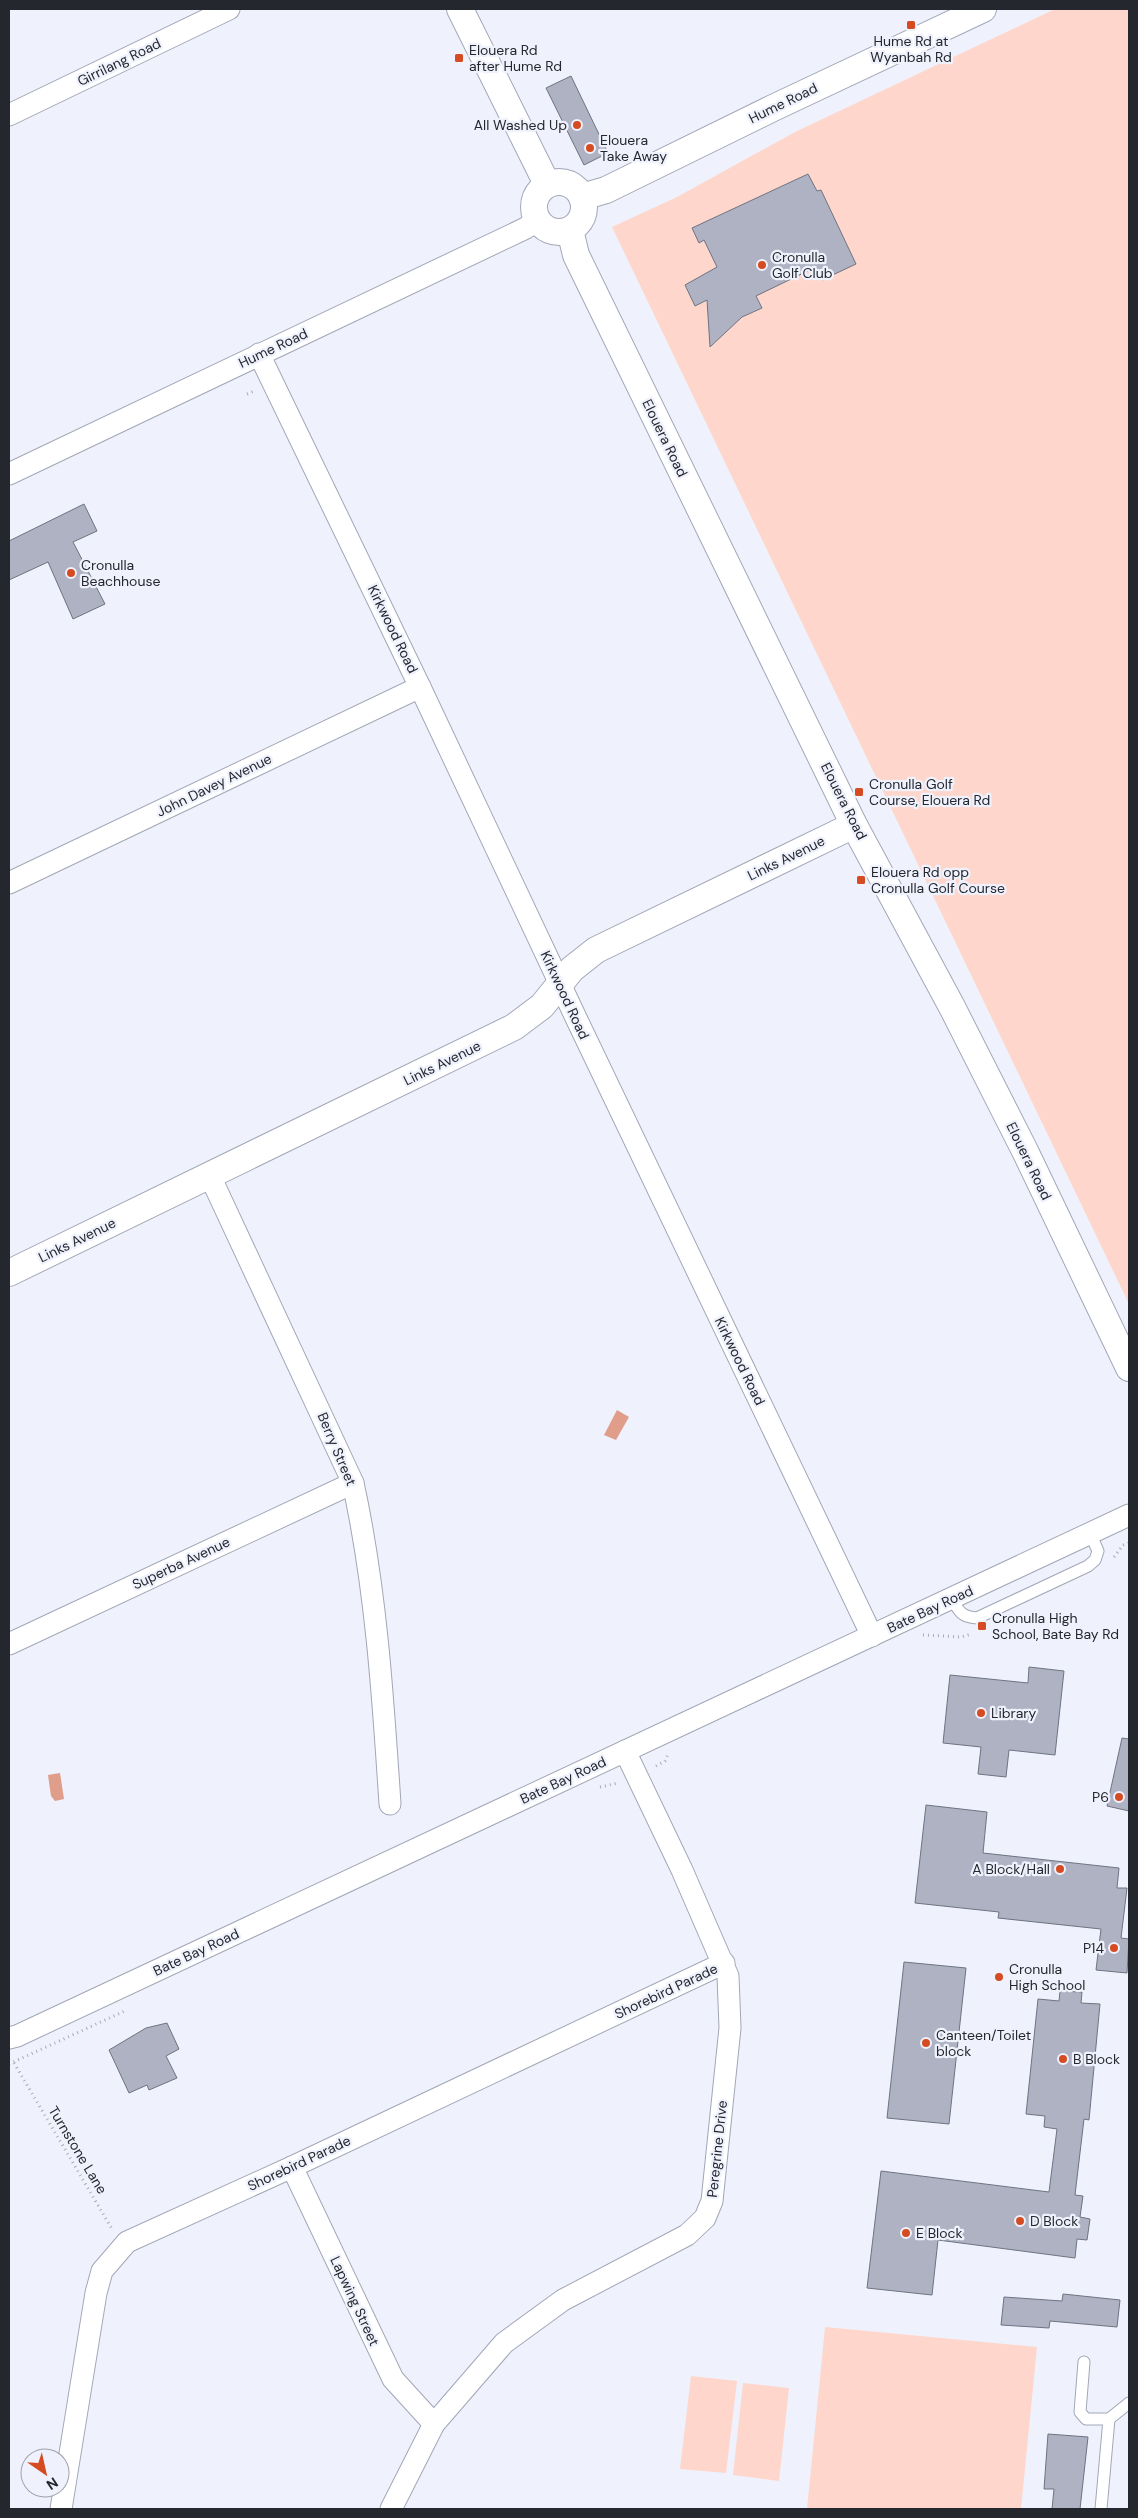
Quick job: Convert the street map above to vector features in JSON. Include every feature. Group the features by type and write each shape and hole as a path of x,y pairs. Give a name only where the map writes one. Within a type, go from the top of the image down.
{"street":[{"name":"Girrilang Road","path":"9,115 229,9"},
{"path":"460,9 547,184"},
{"name":"Hume Road","path":"582,197 606,190 773,108 983,9"},
{"path":"556,182 571,184 582,197 584,212 581,219 570,230 555,232 542,226 537,220 534,212 536,196 547,184 556,182"},
{"name":"Hume Road","path":"9,474 526,228 537,220"},
{"name":"Elouera Road","path":"570,230 576,254 854,825 952,1007 1022,1144 1129,1368"},
{"name":"Kirkwood Road","path":"260,354 872,1636"},
{"name":"John Davey Avenue","path":"9,883 420,687"},
{"name":"Links Avenue","path":"9,1273 514,1027 542,1006 582,959 596,950 854,825"},
{"name":"Berry Street","path":"210,1176 353,1483 360,1514 382,1682 390,1804"},
{"name":"Superba Avenue","path":"9,1644 353,1483"},
{"name":"Bate Bay Road","path":"9,2038 17,2036 1090,1533 1125,1519"},
{"name":"Peregrine Drive","path":"391,2509 434,2424 504,2343 563,2300 687,2235 705,2218 712,2202 730,2028 728,1976 724,1963 625,1751"},
{"name":"Shorebird Parade","path":"61,2509 96,2293 102,2271 117,2251 127,2242 292,2167 724,1963"},
{"name":"Lapwing Street","path":"292,2167 393,2379 434,2424"}],"lane":[{"path":"952,1598 959,1613 966,1617 977,1618 1088,1566 1095,1560 1098,1551 1090,1533"},
{"path":"1084,2362 1080,2412 1086,2419 1109,2419 1129,2402"},
{"path":"1101,2509 1109,2419"}],"path":[{"path":"1112,1559 1123,1545 1129,1542"},
{"path":"918,1636 961,1637 974,1633"},
{"path":"656,1766 665,1761 668,1754 673,1750"},
{"name":"Turnstone Lane","path":"14,2063 111,2227 117,2251"}],"shaded area":[{"path":"1055,9 1129,9 1129,1304 612,227 677,197 795,132"},
{"path":"617,1410 629,1417 616,1440 604,1435"},
{"path":"60,1773 64,1799 55,1801 51,1796 48,1775"},
{"path":"825,2327 1037,2347 1021,2509 807,2509"},
{"path":"691,2376 737,2381 726,2473 680,2469"},
{"path":"743,2383 789,2388 779,2481 733,2475"}],"building":[{"path":"571,76 608,153 584,165 546,88"},
{"path":"808,174 817,191 821,190 856,264 822,280 816,267 756,296 762,308 742,317 710,347 707,300 695,306 685,285 717,267 704,240 699,243 692,228"},
{"name":"Cronulla Beachhouse","path":"84,504 97,531 73,542 105,604 73,619 48,562 9,580 9,541"},
{"path":"1029,1667 1064,1671 1055,1755 1009,1750 1006,1777 978,1774 981,1747 943,1743 950,1675 1028,1683"},
{"path":"1122,1738 1129,1739 1129,1811 1107,1806"},
{"name":"A Block/Hall","path":"926,1805 987,1812 983,1853 1119,1868 1117,1888 1127,1888 1121,1938 1129,1939 1127,1973 1096,1970 1101,1929 998,1918 999,1912 915,1903"},
{"name":"Canteen/Toilet block","path":"904,1962 966,1968 949,2124 887,2118"},
{"path":"1060,1991 1082,1992 1081,2003 1100,2004 1089,2120 1084,2119 1075,2195 1083,2196 1080,2217 1090,2219 1087,2240 1077,2239 1075,2258 938,2240 932,2295 867,2288 881,2171 1049,2192 1057,2129 1044,2127 1045,2116 1026,2114 1038,1999 1059,2001"},
{"path":"167,2023 179,2049 166,2056 177,2078 149,2090 147,2085 129,2093 109,2050 146,2028"},
{"path":"1063,2294 1120,2300 1117,2327 1050,2321 1049,2328 1001,2325 1004,2297 1062,2301"},
{"path":"1048,2434 1088,2437 1080,2509 1052,2509 1054,2489 1044,2489"}],"place":[{"name":"Hume Rd at Wyanbah Rd","path":"911,25"},
{"name":"Elouera Rd after Hume Rd","path":"459,58"},
{"name":"All Washed Up","path":"577,125"},
{"name":"Elouera Take Away","path":"590,148"},
{"name":"Cronulla Golf Club","path":"762,265"},
{"name":"Cronulla Beachhouse","path":"71,573"},
{"name":"Cronulla Golf Course, Elouera Rd","path":"859,792"},
{"name":"Elouera Rd opp Cronulla Golf Course","path":"861,880"},
{"name":"Cronulla High School, Bate Bay Rd","path":"982,1626"},
{"name":"Library","path":"981,1713"},
{"name":"P6","path":"1119,1797"},
{"name":"A Block/Hall","path":"1060,1869"},
{"name":"P14","path":"1114,1948"},
{"name":"Cronulla High School","path":"999,1977"},
{"name":"Canteen/Toilet block","path":"926,2043"},
{"name":"B Block","path":"1063,2059"},
{"name":"D Block","path":"1020,2221"},
{"name":"E Block","path":"906,2233"}]}
